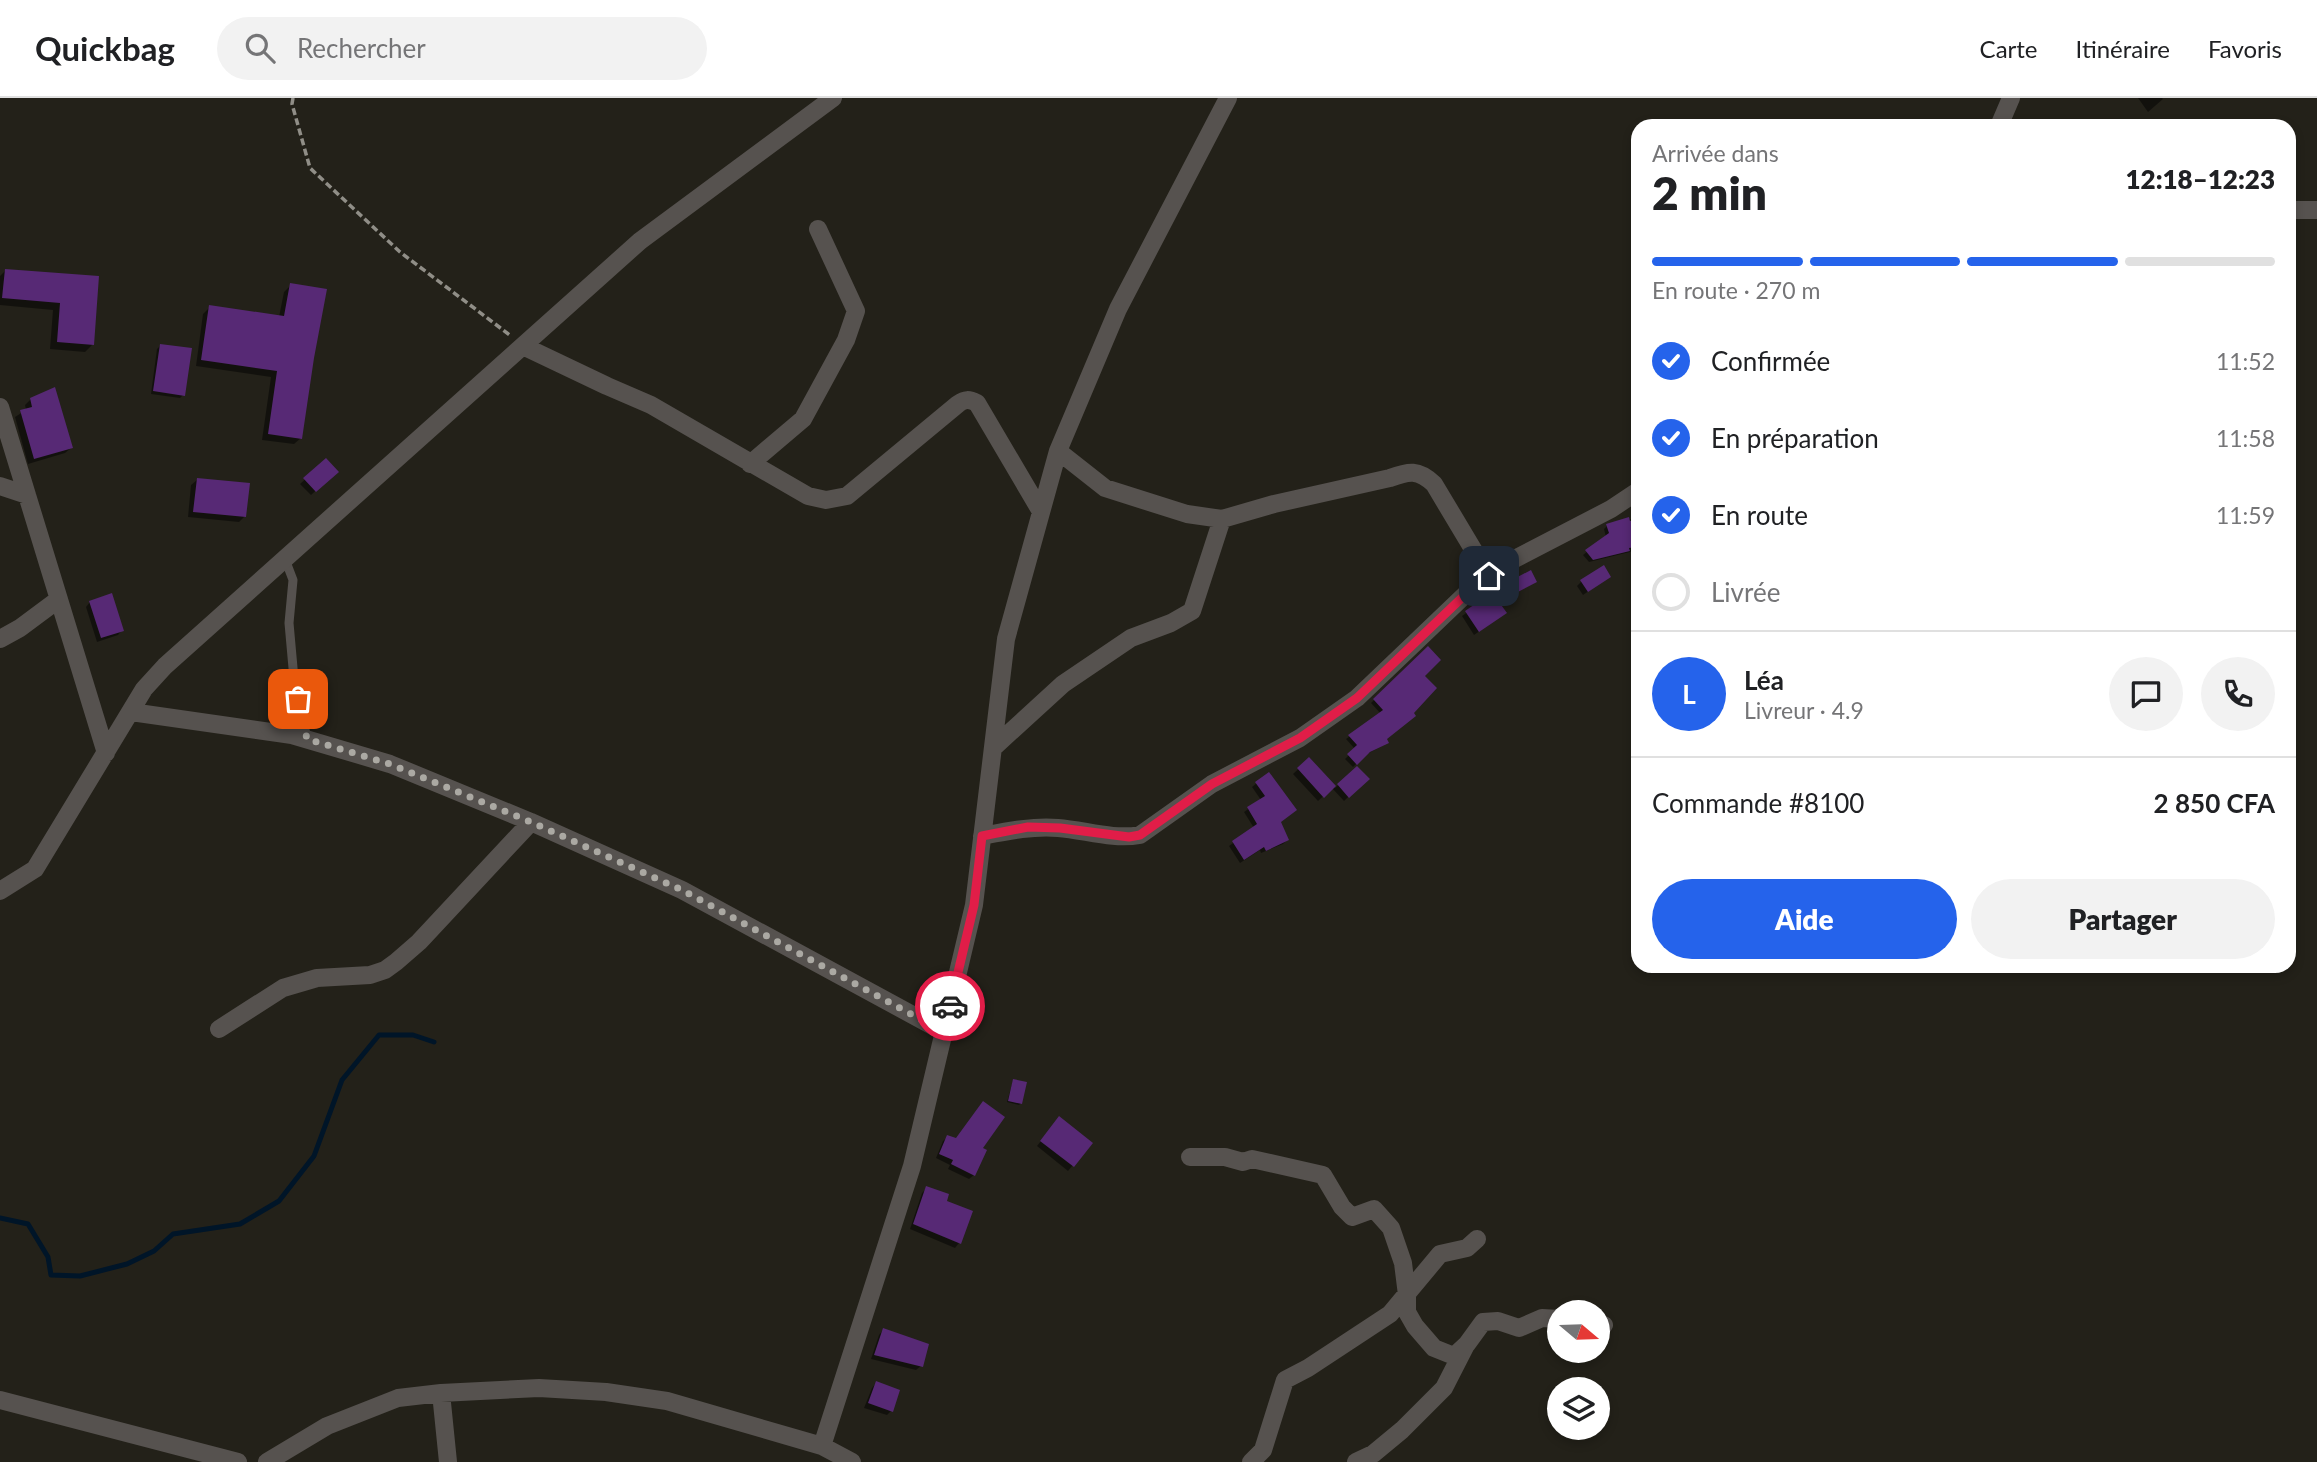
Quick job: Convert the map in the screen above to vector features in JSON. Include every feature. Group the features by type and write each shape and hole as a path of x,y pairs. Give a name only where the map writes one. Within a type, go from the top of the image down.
{"street":[{"path":"0,891 35,869 144,689 165,666 640,241 833,98"},
{"path":"822,1446 912,1166 974,905 1006,639 1040,510 1058,451 1118,309 1228,98"},
{"path":"2002,119 2011,98"},
{"path":"2296,210 2317,210"},
{"path":"750,464 803,419 846,340 856,311 818,229"},
{"path":"523,346 651,405 808,496 835,500 847,496 963,400 971,400 977,403 1040,510"},
{"path":"0,407 106,753"},
{"path":"1058,451 1105,488 1187,514 1222,519 1274,503 1413,472 1425,476 1434,484 1489,576"},
{"path":"0,486 27,495"},
{"path":"982,836 1028,827 1060,828 1129,837 1140,835 1212,784 1300,738 1357,698 1469,591 1505,564 1611,509 1631,496"},
{"path":"993,748 1063,684 1131,638 1171,623 1192,611 1222,519"},
{"path":"0,639 20,628 59,599"},
{"path":"131,712 292,735 390,764 531,822 682,890 944,1032"},
{"path":"219,1029 283,988 317,978 370,975 396,962 418,943 531,822"},
{"path":"1190,1157 1225,1157 1242,1162 1252,1159 1323,1175 1342,1207 1352,1217 1374,1209 1391,1228 1403,1263 1407,1312 1415,1326 1434,1348 1454,1356 1467,1344"},
{"path":"1251,1462 1263,1450 1285,1380 1390,1314 1440,1254 1467,1248 1477,1239"},
{"path":"1356,1462 1373,1454 1402,1430 1444,1388 1467,1344 1483,1322 1498,1321 1519,1328 1547,1318"},
{"path":"267,1462 327,1426 398,1398 441,1392 539,1388 606,1392 667,1401 822,1446 852,1462"},
{"path":"441,1392 448,1462"},
{"path":"0,1400 237,1462"}],"lane":[{"path":"285,559 293,580 289,623 294,679 307,739"}],"path":[{"path":"293,98 292,104 310,168 400,252 523,346"}],"building":[{"path":"5,269 99,276 94,345 57,342 60,303 2,298"},
{"path":"290,283 327,289 302,439 268,434 277,371 201,360 209,305 284,316"},
{"path":"160,344 192,348 185,396 153,391"},
{"path":"55,387 73,448 34,459 20,410 32,407 30,398"},
{"path":"326,458 339,472 316,492 303,478"},
{"path":"197,478 250,483 246,517 193,512"},
{"path":"1629,517 1630,551 1593,560 1585,550 1609,533 1606,524"},
{"path":"1604,565 1611,577 1588,592 1580,580"},
{"path":"1531,570 1537,582 1499,602 1507,613 1479,632 1465,611 1506,583"},
{"path":"112,593 124,631 101,638 89,601"},
{"path":"1428,646 1441,660 1425,676 1437,688 1414,713 1416,716 1387,739 1389,743 1370,752 1357,765 1347,754 1357,745 1348,735 1383,710 1373,699"},
{"path":"1309,757 1336,786 1324,798 1297,768"},
{"path":"1357,766 1370,779 1349,798 1337,784"},
{"path":"1269,772 1297,810 1281,822 1289,840 1266,851 1264,847 1244,860 1232,841 1257,824 1247,807 1265,796 1255,782"},
{"path":"1013,1079 1027,1082 1022,1104 1008,1101"},
{"path":"983,1101 1005,1117 983,1148 987,1150 975,1176 951,1164 953,1160 939,1154 947,1135 956,1138"},
{"path":"1059,1116 1093,1143 1074,1167 1040,1141"},
{"path":"926,1186 949,1194 947,1201 973,1211 961,1244 913,1224"},
{"path":"883,1328 929,1344 923,1367 874,1355"},
{"path":"876,1381 900,1390 893,1412 868,1403"}],"waterway":[{"path":"0,1218 28,1224 48,1257 51,1275 80,1276 127,1264 154,1251 173,1234 240,1224 279,1201 314,1156 342,1080 379,1035 413,1035 434,1042"}],"way so far":[{"path":"298,699 307,739 390,764 531,822 682,890 944,1032 950,1006"}],"route":[{"path":"950,1006 974,905 982,836 1028,827 1060,828 1100,835 1140,835 1212,784 1300,738 1357,698 1469,591 1489,576"}]}
